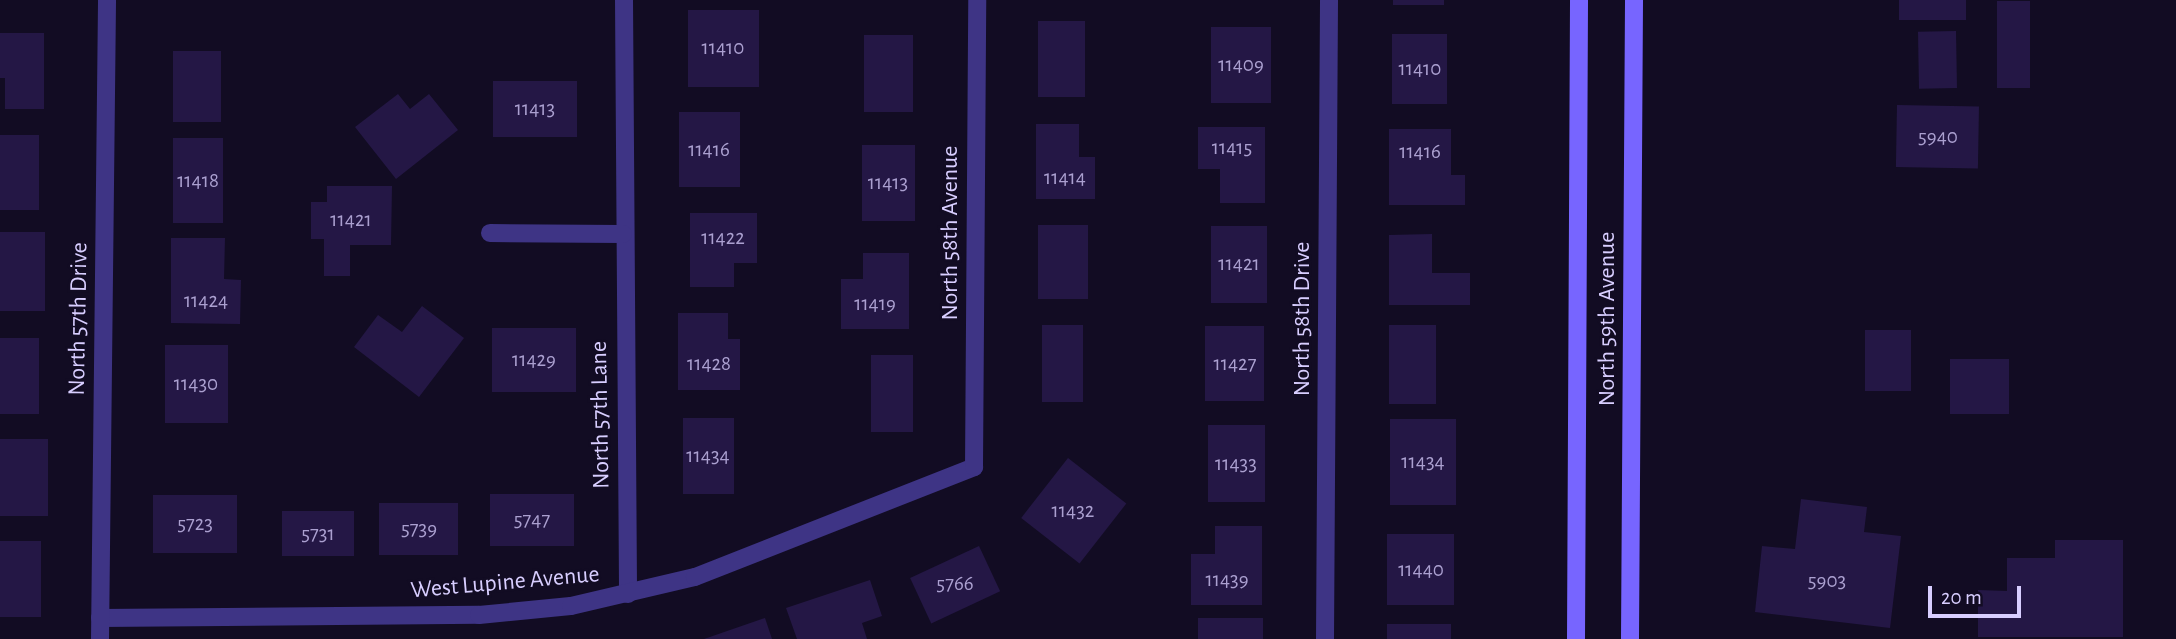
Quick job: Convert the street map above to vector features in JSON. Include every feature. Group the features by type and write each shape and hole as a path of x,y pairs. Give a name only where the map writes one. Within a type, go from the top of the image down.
{"main road":[{"name":"North 59th Avenue","path":"1576,639 1579,0"},
{"name":"North 59th Avenue","path":"1630,639 1634,0"}],"street":[{"name":"North 57th Drive","path":"100,639 107,0"},
{"name":"North 57th Lane","path":"624,0 623,234 628,594"},
{"name":"North 58th Avenue","path":"974,467 977,0"},
{"name":"North 58th Drive","path":"1325,639 1329,0"},
{"path":"490,233 623,234"},
{"name":"West Lupine Avenue","path":"100,618 479,615 571,606 695,577 974,467"}],"building":[{"path":"1393,0 1444,0 1444,5 1393,5"},
{"path":"1899,0 1966,0 1966,20 1899,20"},
{"path":"1997,1 2030,1 2030,88 1997,88"},
{"path":"688,10 759,10 759,87 688,87"},
{"path":"1038,21 1085,21 1085,97 1038,97"},
{"path":"1211,27 1271,27 1271,103 1211,103"},
{"path":"1956,31 1957,88 1919,89 1918,32"},
{"path":"0,33 44,33 44,109 5,109 5,78 0,78"},
{"path":"1392,34 1447,34 1447,104 1392,104"},
{"path":"864,35 913,35 913,112 864,112"},
{"path":"173,51 221,51 221,122 173,122"},
{"path":"493,81 577,81 577,137 493,137"},
{"path":"398,94 410,109 429,94 458,130 396,179 355,127"},
{"path":"1897,105 1979,106 1978,168 1896,167"},
{"path":"679,112 740,112 740,187 679,187"},
{"path":"1036,124 1079,124 1079,157 1095,157 1095,199 1036,199"},
{"path":"1198,127 1265,127 1265,203 1220,203 1220,169 1198,169"},
{"path":"1389,129 1451,129 1451,175 1465,175 1465,205 1389,205"},
{"path":"0,135 39,135 39,210 0,210"},
{"path":"173,138 223,138 223,223 173,223"},
{"path":"862,145 915,145 915,221 862,221"},
{"path":"327,186 392,186 391,245 350,245 350,276 324,276 324,239 311,239 311,202 327,202"},
{"path":"690,213 757,213 757,263 734,263 734,287 690,287"},
{"path":"1038,225 1088,225 1088,299 1038,299"},
{"path":"1211,226 1267,226 1267,303 1211,303"},
{"path":"0,232 45,232 45,311 0,311"},
{"path":"1432,234 1432,273 1470,273 1470,305 1389,305 1389,235"},
{"path":"171,238 225,238 224,279 241,280 240,324 171,323"},
{"path":"863,253 909,253 909,329 841,329 841,279 863,279"},
{"path":"422,306 464,338 419,397 354,347 378,315 402,332"},
{"path":"678,313 728,313 728,339 740,339 740,390 678,390"},
{"path":"1042,325 1083,325 1083,402 1042,402"},
{"path":"1389,325 1436,325 1436,404 1389,404"},
{"path":"1205,326 1264,326 1264,401 1205,401"},
{"path":"492,328 576,328 576,392 492,392"},
{"path":"1865,330 1911,330 1911,391 1865,391"},
{"path":"0,338 39,338 39,414 0,414"},
{"path":"165,345 228,345 228,423 165,423"},
{"path":"871,355 913,355 913,432 871,432"},
{"path":"1950,359 2009,359 2009,414 1950,414"},
{"path":"683,418 734,418 734,494 683,494"},
{"path":"1390,419 1456,419 1456,505 1390,505"},
{"path":"1208,425 1265,425 1265,502 1208,502"},
{"path":"0,439 48,439 48,516 0,516"},
{"path":"1068,458 1126,504 1080,563 1021,518"},
{"path":"490,494 574,494 574,546 490,546"},
{"path":"153,495 237,495 237,553 153,553"},
{"path":"1801,499 1867,507 1864,532 1901,536 1890,628 1755,612 1762,546 1795,549"},
{"path":"379,503 458,503 458,555 379,555"},
{"path":"282,511 354,511 354,556 282,556"},
{"path":"1215,526 1262,526 1262,605 1191,605 1191,554 1215,554"},
{"path":"1387,534 1454,534 1454,605 1387,605"},
{"path":"2055,540 2123,540 2123,637 1978,637 1978,590 2007,591 2007,558 2055,558"},
{"path":"0,541 41,541 41,617 0,617"},
{"path":"979,546 1000,591 931,623 910,578"},
{"path":"870,580 882,616 862,623 867,639 797,639 786,608"},
{"path":"765,618 772,639 704,639"},
{"path":"1198,618 1263,618 1263,639 1198,639"},
{"path":"1387,624 1451,624 1451,639 1387,639"}]}
